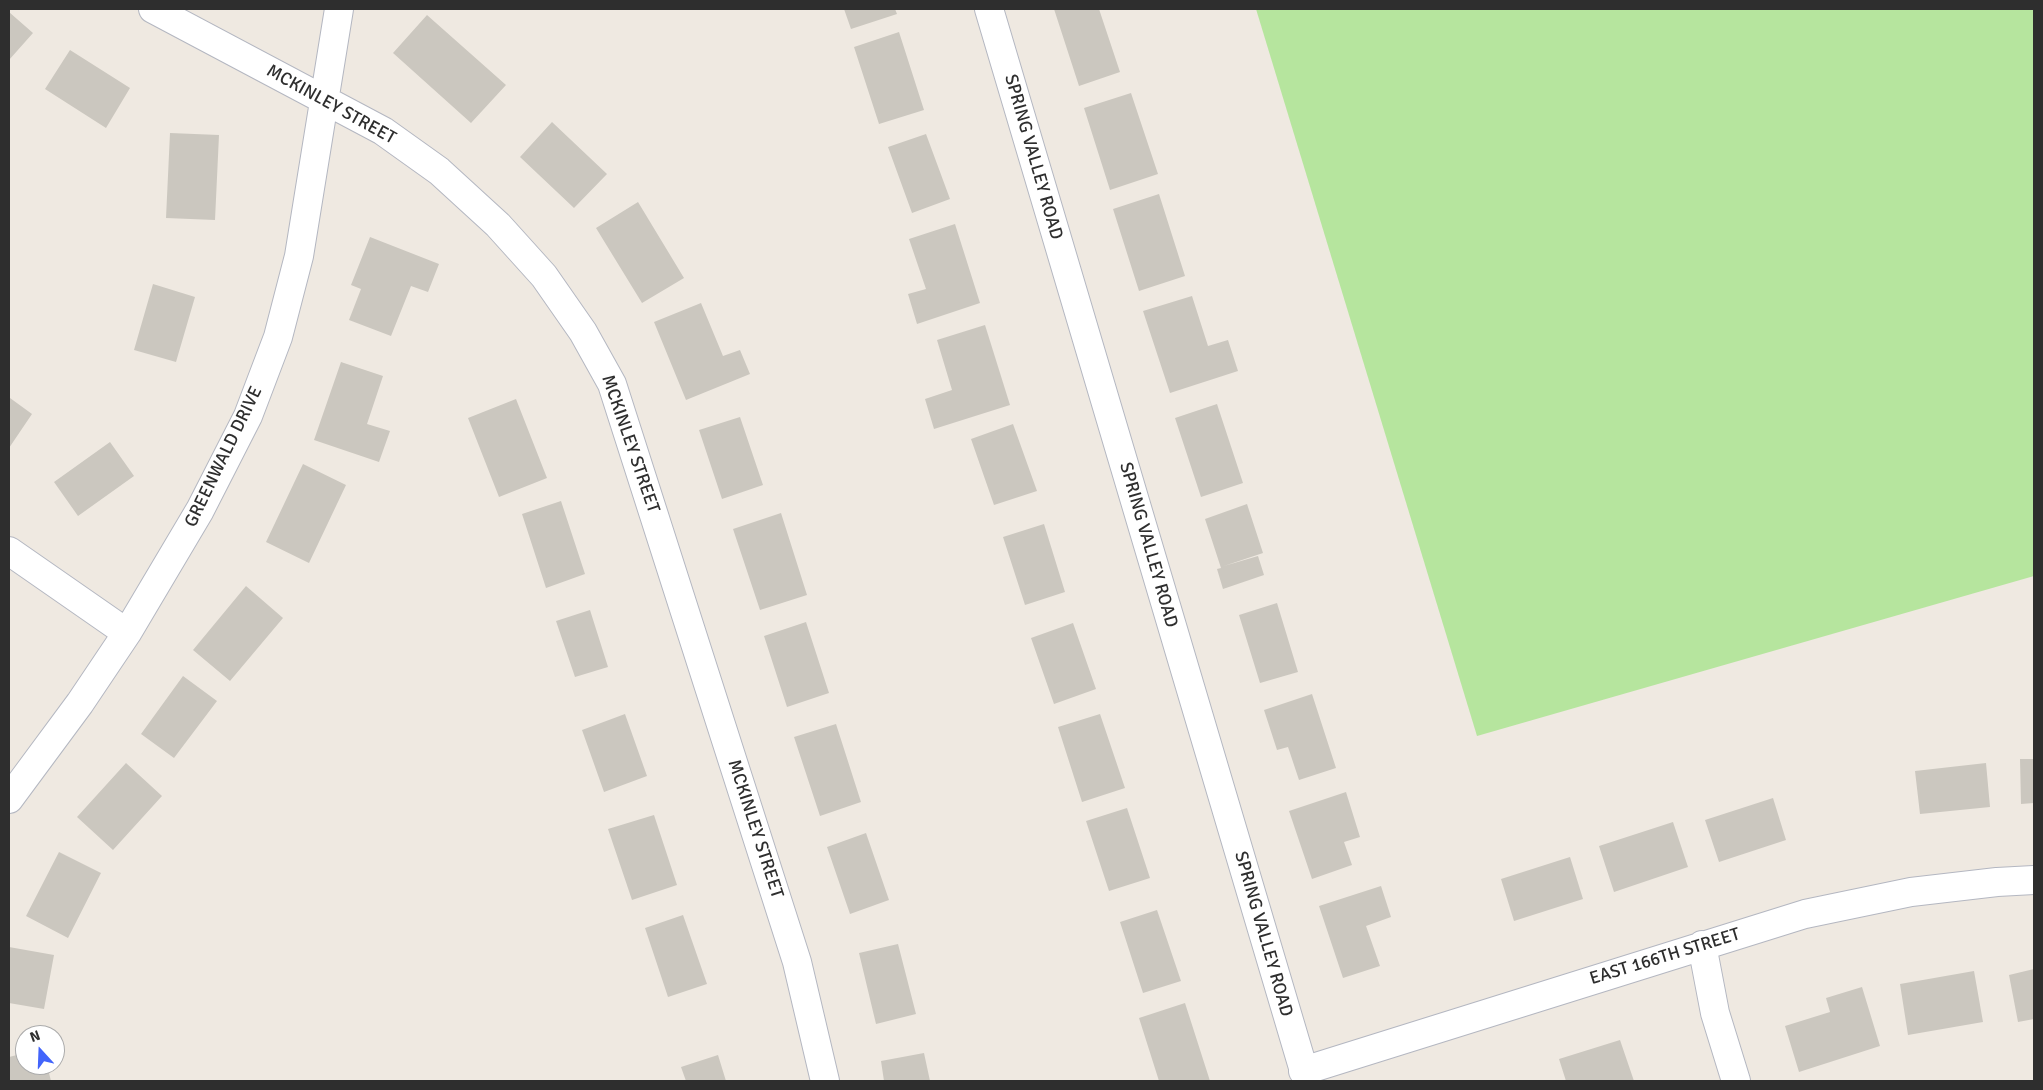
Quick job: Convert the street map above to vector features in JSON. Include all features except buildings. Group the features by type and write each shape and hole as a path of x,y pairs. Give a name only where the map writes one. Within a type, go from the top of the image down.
{"street":[{"name":"MCKINLEY STREET","path":"153,9 384,131 439,172 498,225 544,276 583,332 612,384 798,962 825,1081"},
{"name":"GREENWALD DRIVE","path":"9,799 80,704 127,633 204,501 248,416 278,337 300,256 339,9"},
{"name":"SPRING VALLEY ROAD","path":"989,9 1305,1076"},
{"path":"9,551 127,633"},
{"name":"EAST 166TH STREET","path":"1305,1076 1702,945 1805,914 1911,892 1996,882 2034,880"},
{"path":"1702,945 1716,1013 1736,1081"}],"green space":[{"path":"1256,9 2034,9 2034,576 1477,736"}]}
